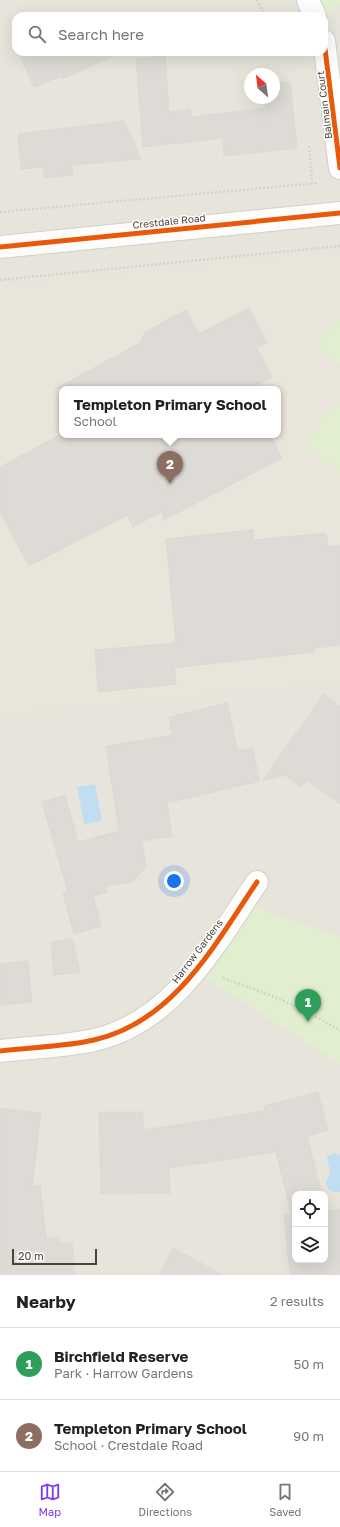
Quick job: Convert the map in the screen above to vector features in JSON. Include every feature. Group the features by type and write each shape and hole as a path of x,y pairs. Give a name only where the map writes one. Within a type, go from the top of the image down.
{"street":[{"path":"308,0 314,12"},
{"name":"Balmain Court","path":"326,56 340,168"},
{"name":"Crestdale Road","path":"0,247 340,213"},
{"name":"Harrow Gardens","path":"0,1051 94,1040 111,1035 149,1015 183,987 218,940 257,882"}],"path":[{"path":"257,0 263,12"},
{"path":"0,212 320,182"},
{"path":"0,280 340,246"},
{"path":"217,976 286,1001 321,1019 340,1031"}],"shaded area":[{"path":"0,0 340,0 340,1275 0,1275"},
{"path":"340,250 340,683 0,715 0,285"}],"green space":[{"path":"308,0 340,0 340,4 328,14 328,12 319,12"},
{"path":"340,318 340,365 317,344"},
{"path":"340,402 340,474 304,442"},
{"path":"243,903 340,937 340,1064 195,971"}],"water":[{"path":"95,784 102,821 84,824 77,787"},
{"path":"334,1153 340,1155 340,1192 333,1192 329,1190 326,1182 330,1172 327,1157"}],"building":[{"path":"20,56 113,56 62,79 61,76 34,87"},
{"path":"165,56 169,112 190,109 191,117 266,108 266,104 280,104 280,83 290,82 297,148 224,156 223,138 143,147 136,59"},
{"path":"124,121 141,159 72,165 73,175 44,178 43,167 21,169 18,134"},
{"path":"249,308 267,342 257,348 272,377 255,386 61,386 140,343 145,332 186,310 199,334"},
{"path":"59,436 59,438 272,438 282,458 164,520 163,511 133,527 127,515 29,566 0,512 0,467"},
{"path":"253,530 254,540 326,533 328,547 340,545 340,645 314,648 314,652 174,668 176,684 98,692 95,650 176,643 166,539"},
{"path":"324,694 340,706 340,804 307,780 301,787 285,775 262,781"},
{"path":"227,703 238,751 252,748 260,781 167,803 172,836 142,841 146,866 134,881 105,886 107,892 93,896 101,926 74,934 63,893 68,892 42,802 65,795 78,842 119,831 106,746 173,735 169,717"},
{"path":"72,939 80,972 54,975 51,942"},
{"path":"28,961 32,1002 0,1005 0,964"},
{"path":"318,1092 328,1130 307,1136 321,1191 292,1191 292,1215 276,1152 169,1168 170,1193 101,1194 99,1112 143,1112 143,1130 265,1111 264,1106"},
{"path":"0,1108 41,1113 32,1186 40,1185 46,1239 59,1237 59,1244 72,1243 75,1275 0,1275"},
{"path":"340,1209 340,1275 290,1275 284,1215 292,1215 292,1263 328,1263 328,1211"},
{"path":"173,1248 223,1275 159,1275"}],"cycle path":[{"path":"326,56 340,168"},
{"path":"0,247 340,213"},
{"path":"0,1051 59,1046 94,1040 122,1031 147,1016 170,998 190,978 225,930 257,882"}],"place":[{"name":"Templeton Primary School","path":"170,484"},
{"name":"Birchfield Reserve","path":"308,1022"}]}
